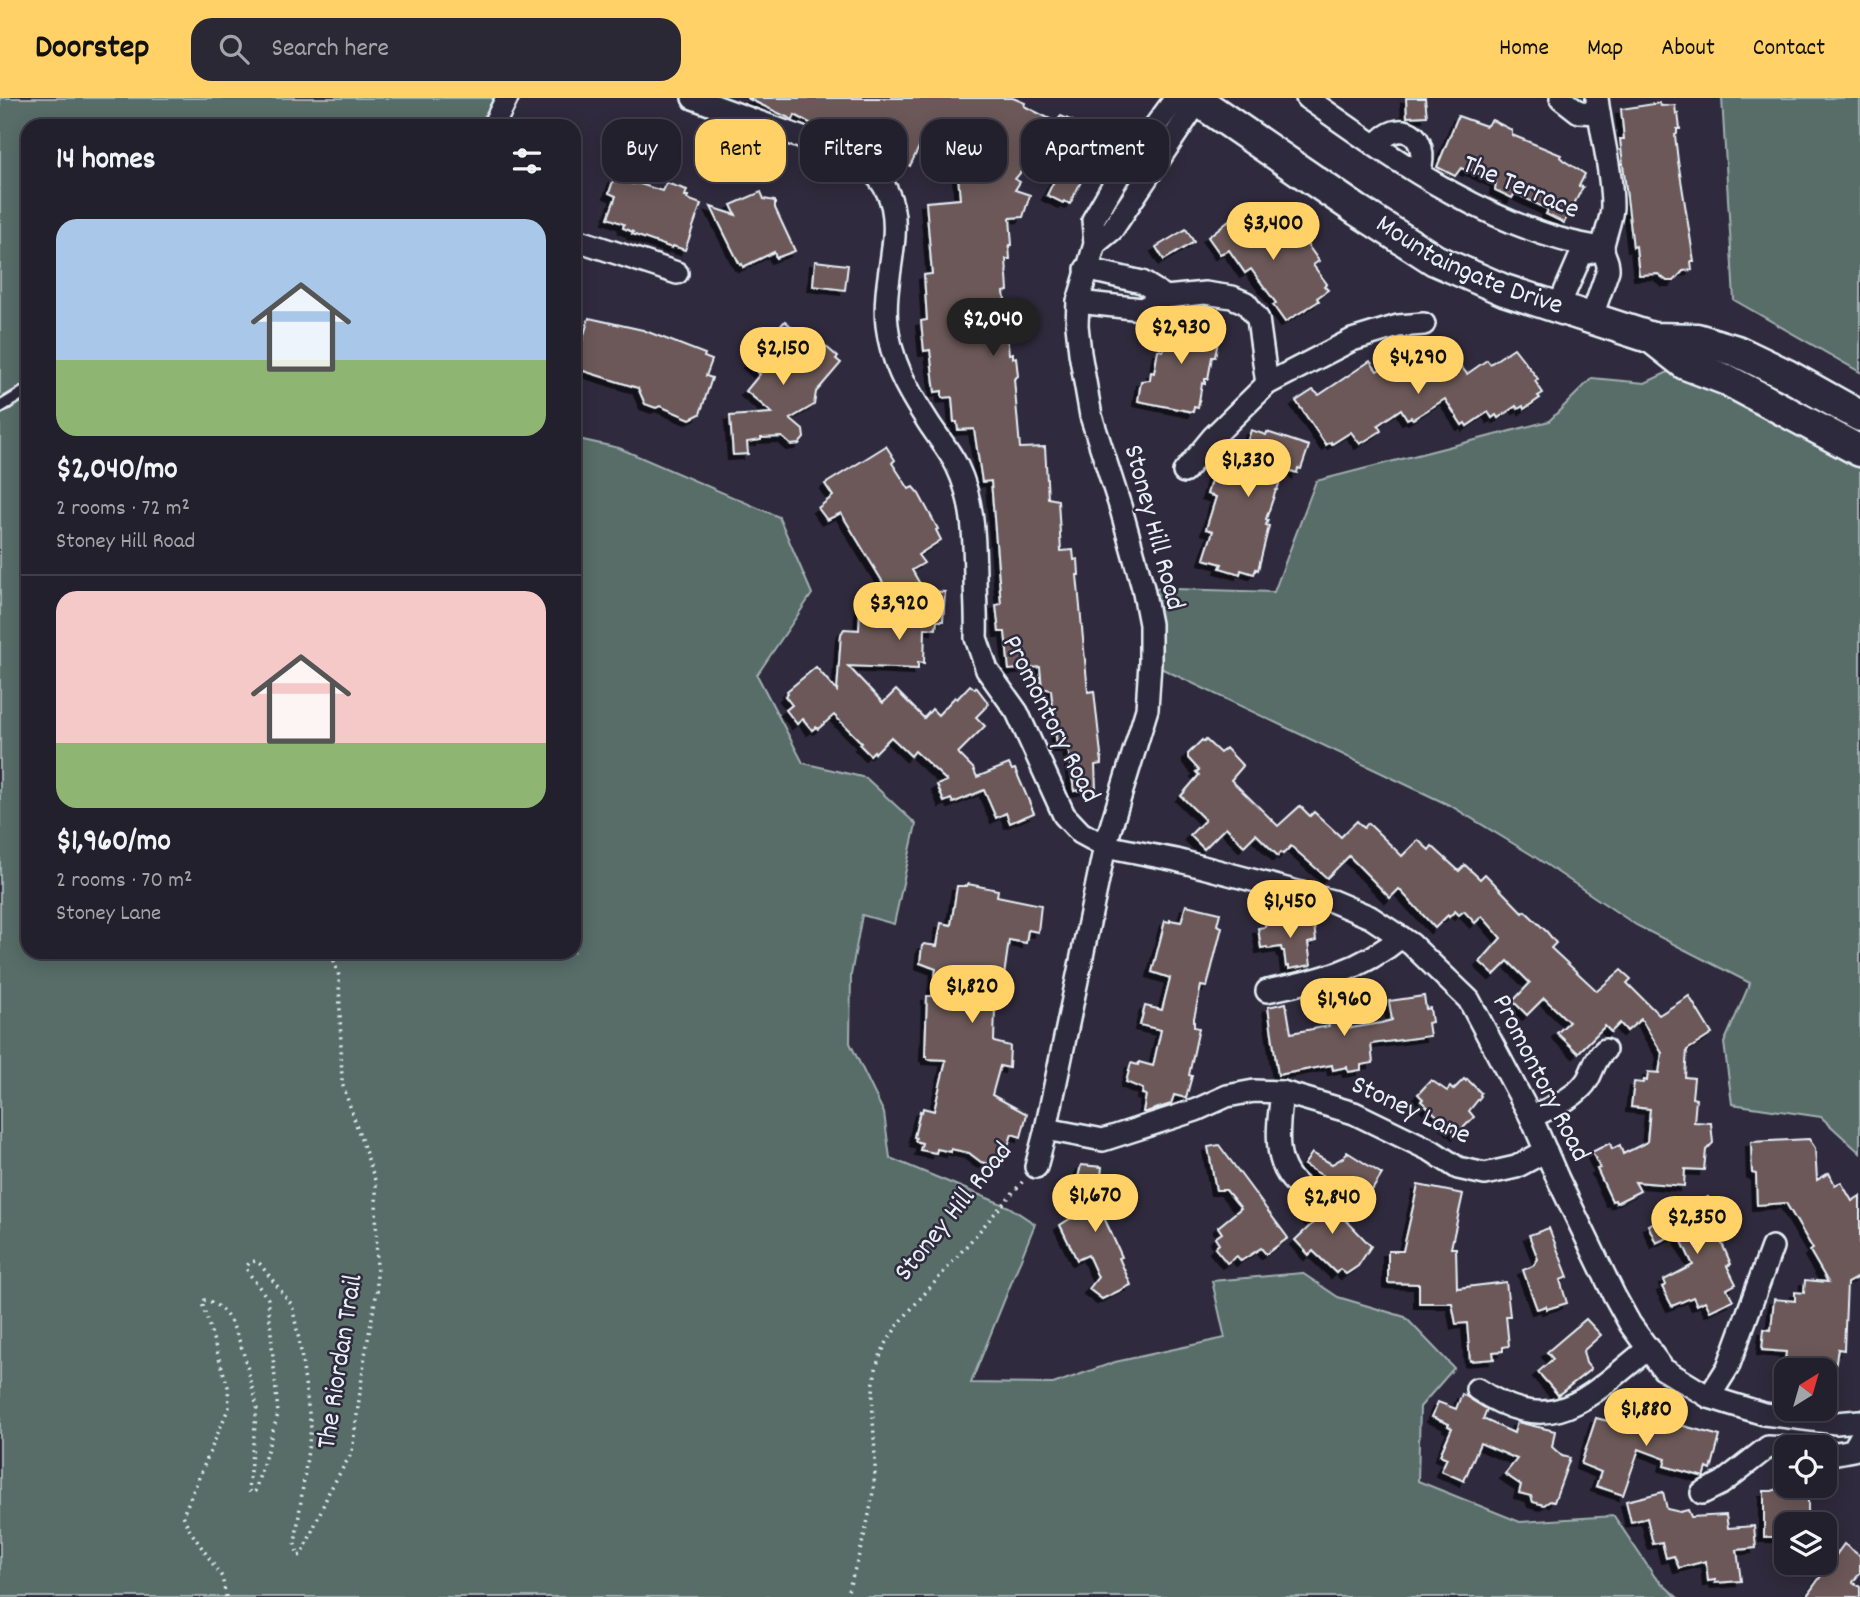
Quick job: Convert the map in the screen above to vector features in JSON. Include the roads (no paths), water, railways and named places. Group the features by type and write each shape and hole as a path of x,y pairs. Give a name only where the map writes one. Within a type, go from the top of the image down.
{"street":[{"path":"496,119 506,98"},
{"name":"Promontory Road","path":"693,98 852,156 866,164 883,182 891,199 894,215 886,304 895,364 958,467 971,506 975,534 976,638 979,652 987,670 1023,724 1064,815 1082,833 1105,846 1176,860 1332,901 1370,917 1411,944 1469,1000 1531,1117 1614,1295 1630,1324 1664,1369 1709,1397 1763,1415 1836,1423 1860,1421"},
{"name":"The Terrace","path":"1307,98 1376,146 1458,195 1536,232 1566,242 1603,248"},
{"name":"The Terrace","path":"1561,98 1579,112 1598,105 1608,161 1612,207 1611,222 1603,248 1609,264 1591,318"},
{"name":"Stoney Hill Road","path":"1169,121 1189,99"},
{"name":"Stoney Hill Road","path":"1095,244 1112,230 1189,99"},
{"name":"Mountaingate Drive","path":"1189,99 1434,260 1504,290 1653,338 1697,339 1737,351 1860,416"},
{"name":"The Terrace","path":"1376,146 1387,135 1396,131 1417,138 1421,145 1423,161 1419,173"},
{"name":"Stoney Hill Road","path":"1036,1167 1105,846 1147,709 1150,624 1128,532 1091,416 1077,325 1086,269 1095,244 1093,220 1115,182"},
{"path":"1129,182 1138,188"},
{"path":"581,241 677,273"},
{"name":"The Terrace","path":"1559,308 1581,255 1603,248"},
{"path":"1086,269 1142,282 1166,297"},
{"path":"1079,302 1142,309 1166,297 1205,292 1232,297 1246,303 1258,319 1267,384"},
{"path":"1184,472 1213,438 1267,384 1352,340 1398,326 1424,324"},
{"name":"Mountaingate Drive","path":"1653,338 1685,364 1739,386 1860,451"},
{"path":"1267,991 1326,979 1368,960 1401,937"},
{"path":"1531,1117 1576,1092 1587,1080 1592,1065 1605,1050"},
{"name":"Stoney Lane","path":"1046,1129 1103,1140 1196,1110 1227,1096 1254,1091 1282,1092 1354,1113 1458,1168 1485,1174 1516,1167 1545,1151"},
{"path":"1282,1092 1277,1138 1280,1159 1293,1184 1305,1191"},
{"path":"1709,1397 1728,1367 1772,1247"},
{"path":"1477,1389 1515,1410 1537,1414 1557,1412 1591,1394 1649,1348"},
{"path":"1837,1453 1853,1450 1860,1438"},
{"path":"1702,1493 1722,1483 1768,1447 1774,1447"}],"lane":[{"path":"0,407 21,394"}]}
